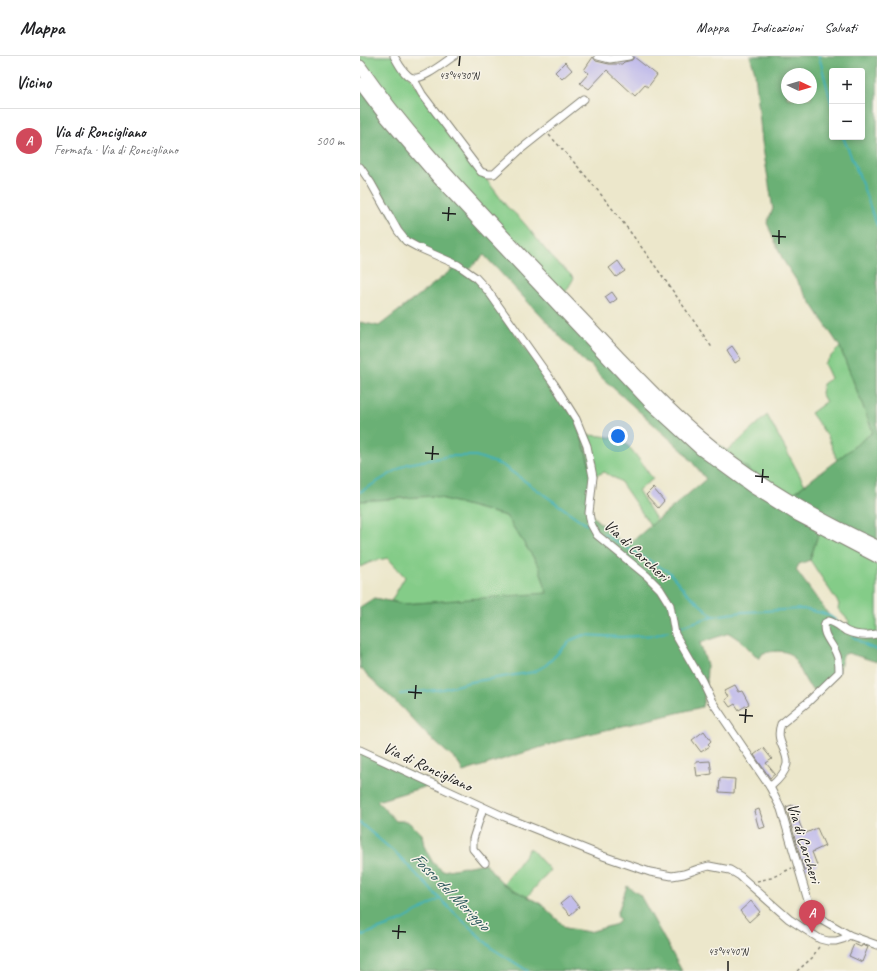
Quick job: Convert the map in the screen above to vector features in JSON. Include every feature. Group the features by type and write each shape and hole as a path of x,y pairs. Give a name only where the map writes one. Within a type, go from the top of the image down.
{"highway":[{"path":"360,66 377,90 430,156 585,322 683,422 749,474 792,502 839,528 877,546"},
{"path":"360,83 384,115 438,178 644,397 666,418 700,449 752,487 797,515 854,546 877,556"}],"street":[{"path":"394,56 401,68 413,78 422,94 481,172 488,174 494,174 521,149 584,99"},
{"path":"413,78 425,76 454,56"},
{"path":"598,56 610,59 629,56"},
{"name":"Via di Carcheri","path":"360,167 398,231 406,241 458,265 475,277 488,291 554,384 576,419 587,446 594,477 589,513 591,524 597,534 647,576 666,597 670,605 675,634 711,700 770,787 780,809 809,904 823,920 849,935 877,945"},
{"path":"770,787 780,778 787,768 786,754 779,735 781,724 808,702 839,672 836,652 824,631 825,623 829,621 834,622 845,630 859,635 877,634"},
{"name":"Via di Roncigliano","path":"360,750 483,808 650,872 672,876 684,874 698,868 709,866 730,870 751,885 789,919 811,934 823,940"},
{"name":"Via di Roncigliano","path":"483,808 473,839 473,849 485,862"},
{"path":"823,940 836,941 849,935"}],"path":[{"path":"545,131 572,160 614,211 677,295 713,349"},
{"path":"751,885 758,881 771,878 798,865"},
{"path":"797,971 812,958 823,940"}],"green space":[{"path":"360,56 394,56 507,207 525,224 553,259 574,278 562,298 468,197 360,66"},
{"path":"750,56 877,56 877,546 786,498 873,432 840,347 783,260 767,223 773,209 762,142 755,72"},
{"path":"360,83 585,334 820,528 810,560 799,564 796,570 834,622 845,630 877,636 877,662 848,653 843,655 839,672 818,692 810,687 796,662 789,654 774,651 763,653 759,659 741,641 729,633 700,643 707,665 706,690 702,707 564,740 463,772 458,762 427,735 403,709 360,668 360,607 374,598 404,604 547,593 539,566 506,516 433,496 360,501 360,322 379,326 458,265 406,241 360,167","holes":["484,255 584,362 591,365 600,376 684,452 706,479 630,543 619,540 589,513 593,477 576,419 475,277 467,271"]},
{"path":"840,347 873,432 837,460 828,437 811,413 826,402 821,393 823,384 831,378 824,363"},
{"path":"767,415 805,485 786,498 722,454 739,441"},
{"path":"582,435 614,438 627,445 635,454 653,479 638,490 657,521 651,526 620,481 604,472 593,477"},
{"path":"433,496 506,516 539,566 548,594 404,604 391,601 405,577 388,558 373,561 360,567 360,501"},
{"path":"820,528 877,557 877,634 845,630 849,621 838,609 839,604 810,560"},
{"path":"360,750 434,784 377,801 396,821 407,821 422,834 424,846 433,863 443,871 485,863 503,884 541,904 566,928 589,932 617,924 620,919 617,915 627,886 640,895 682,971 360,971"},
{"path":"530,848 550,870 527,897 503,884"}],"building":[{"path":"593,57 596,61 609,64 622,64 632,60 634,57 657,75 648,87 645,85 635,96 607,70 589,89 580,83 589,73 584,70"},
{"path":"565,62 572,70 562,79 555,72"},
{"path":"618,261 625,271 616,277 609,268"},
{"path":"612,292 617,299 610,304 605,297"},
{"path":"732,346 741,359 735,363 727,350"},
{"path":"653,488 664,501 658,508 646,495"},
{"path":"735,685 739,692 742,691 749,704 739,710 735,704 730,707 725,700 729,697 725,690"},
{"path":"704,731 711,741 708,744 710,746 701,752 692,740"},
{"path":"763,748 772,759 766,763 775,774 770,778 754,755"},
{"path":"710,761 712,774 697,776 695,762"},
{"path":"720,778 735,779 734,793 719,792"},
{"path":"792,805 804,834 817,828 825,846 812,852 817,865 804,870 786,807"},
{"path":"759,809 765,827 759,829 754,811"},
{"path":"570,896 579,907 570,915 560,904"},
{"path":"751,901 760,912 749,922 740,911"},
{"path":"854,944 861,947 862,945 868,947 862,962 849,956"}],"waterway":[{"path":"819,56 831,104"},
{"path":"844,140 877,226"},
{"path":"360,492 407,464 450,456 476,456 502,465 587,525"},
{"path":"603,534 669,572 687,593 713,616"},
{"path":"680,627 713,616 742,612 803,609 830,616 841,624"},
{"path":"400,694 443,689 470,682 534,672 546,665 571,640 583,635 621,637 656,635 668,631"},
{"path":"852,636 865,645 877,650"},
{"name":"Fosso del Meriggio","path":"360,823 398,855 440,899 493,949 528,971"},
{"path":"360,936 401,921 440,899"}],"place":[{"name":"Via di Roncigliano","path":"812,933"}]}
